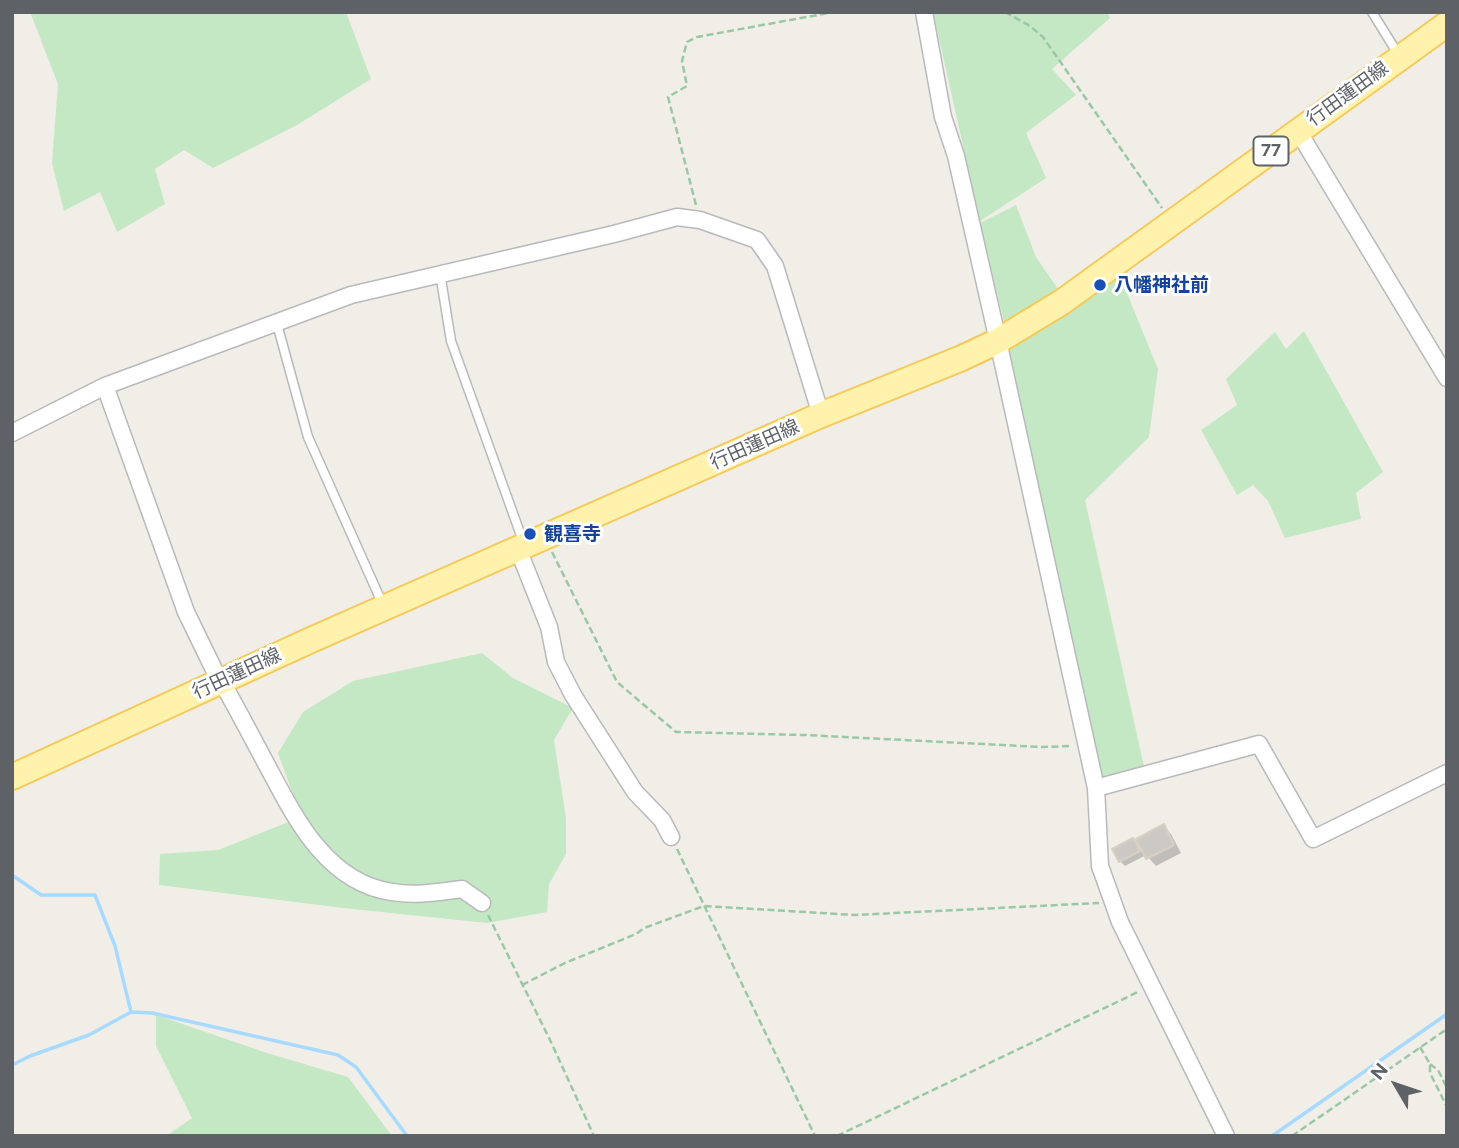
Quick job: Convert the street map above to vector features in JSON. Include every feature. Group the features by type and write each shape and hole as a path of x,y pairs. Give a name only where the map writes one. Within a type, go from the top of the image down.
{"main road":[{"name":"行田蓮田線","path":"12,777 384,608 821,415 998,341 1062,302 1447,24"}],"street":[{"path":"923,12 943,117 956,156 1096,788 1100,866 1111,901 1226,1136"},
{"path":"1298,131 1447,377"},
{"path":"12,433 105,386 351,295 677,217 700,220 757,240 775,266 821,415"},
{"path":"105,386 186,612 220,682 299,824 318,849 340,869 365,885 390,892 415,894 462,889 482,903"},
{"path":"529,544 556,662 572,695 635,792 662,820 671,837"},
{"path":"1096,788 1259,744 1313,839 1447,774"}],"lane":[{"path":"1372,12 1400,56"},
{"path":"440,273 451,341 529,544"},
{"path":"276,324 307,437 384,608"}],"path":[{"path":"700,220 668,97 687,86 682,61 687,42 697,37 834,12"},
{"path":"1004,12 1030,26 1043,37 1172,222"},
{"path":"529,544 618,682 676,732 805,735 1042,747 1086,746"},
{"path":"671,837 815,1136"},
{"path":"522,985 644,928 704,906 855,915 1111,901"},
{"path":"482,903 594,1136"},
{"path":"837,1136 1152,985"},
{"path":"1292,1136 1447,1029"},
{"path":"1420,1046 1430,1064 1438,1070 1447,1088"},
{"path":"1430,1064 1430,1073 1447,1107"}],"green space":[{"path":"30,12 346,12 371,79 297,125 213,168 184,150 155,169 165,204 117,232 100,192 64,211 52,163 58,84"},
{"path":"933,12 1107,12 1110,18 1052,69 1076,95 1026,133 1046,178 980,221"},
{"path":"1016,205 1036,257 1060,292 1005,326 980,223"},
{"path":"1120,276 1158,369 1149,437 1085,500 1145,771 1099,780 1007,347"},
{"path":"1304,331 1383,472 1356,493 1361,519 1285,538 1268,501 1253,485 1237,495 1201,430 1237,405 1226,379 1275,332 1286,349"},
{"path":"482,653 513,678 573,708 554,740 566,818 566,854 549,884 547,912 487,923 159,885 160,854 218,850 301,817 278,753 303,712 353,681"},
{"path":"156,1015 348,1077 392,1136 166,1136 192,1118 156,1046"}],"building":[{"path":"1164,824 1174,845 1146,859 1136,839"},
{"path":"1133,838 1140,851 1119,862 1112,849"}],"waterway":[{"path":"12,875 41,895 95,895 115,946 131,1012"},
{"path":"12,1065 89,1035 131,1012 152,1013 338,1055 356,1067 407,1136"},
{"path":"1272,1136 1447,1014"}],"place":[{"name":"八幡神社前","path":"1100,285"},
{"name":"観喜寺","path":"530,534"}]}
